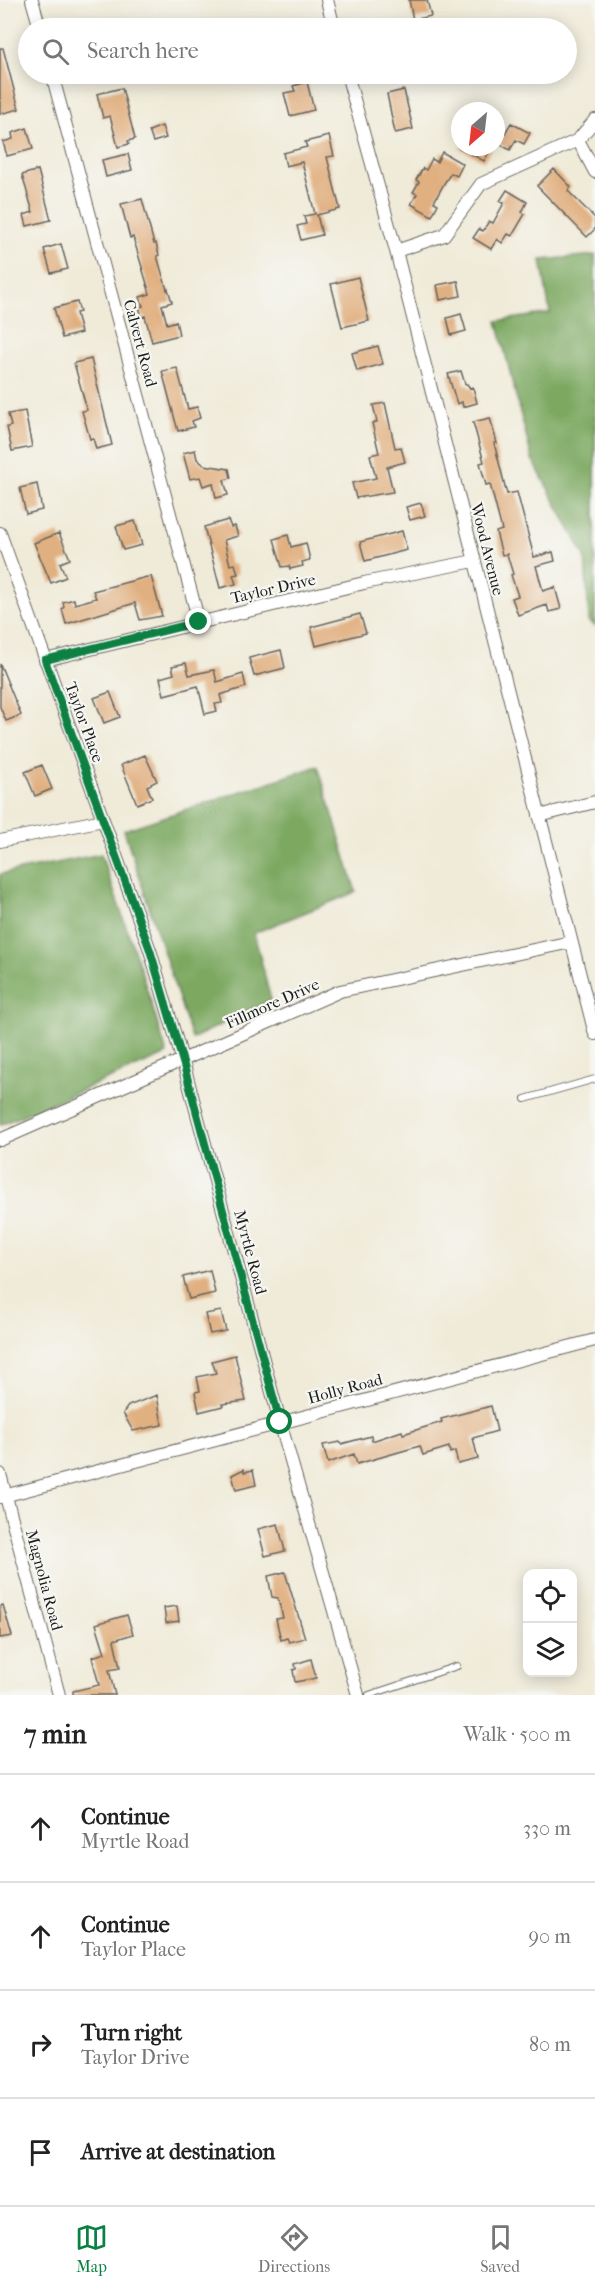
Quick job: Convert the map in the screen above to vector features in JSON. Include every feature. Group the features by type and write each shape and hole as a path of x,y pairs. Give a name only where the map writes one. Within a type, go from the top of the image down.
{"street":[{"path":"32,0 37,18"},
{"path":"327,0 332,18"},
{"name":"Calvert Road","path":"55,84 199,622"},
{"name":"Wood Avenue","path":"350,84 396,251 595,1034"},
{"path":"396,251 444,235 481,184 578,140 595,120"},
{"path":"578,140 595,172"},
{"name":"Taylor Place","path":"0,533 6,569 45,660 103,820"},
{"name":"Taylor Drive","path":"45,660 364,583 474,561"},
{"path":"539,816 595,802"},
{"path":"0,841 103,820"},
{"name":"Myrtle Road","path":"103,820 150,950 183,1062 280,1422 358,1695"},
{"name":"Fillmore Drive","path":"0,1140 183,1062 340,991 571,942"},
{"name":"Holly Road","path":"3,1496 595,1340"},
{"name":"Magnolia Road","path":"0,1474 3,1496 59,1695"}],"lane":[{"path":"525,1099 595,1080"},
{"path":"369,1695 457,1666"}],"green space":[{"path":"595,255 595,626 589,621 585,557 532,459 497,321 550,313 541,260"},
{"path":"318,766 356,892 254,933 271,1000 192,1039 124,830"},
{"path":"101,854 167,1054 0,1125 0,874"}],"building":[{"path":"409,0 427,0 431,16 413,18"},
{"path":"0,48 3,48 19,109 0,114"},
{"path":"308,84 314,110 290,116 284,93 295,91 293,86"},
{"path":"122,88 135,139 128,141 129,144 118,147 110,116 103,118 97,94"},
{"path":"404,90 413,129 395,133 387,94"},
{"path":"511,123 530,133 524,144 516,140 510,150 505,147 505,133"},
{"path":"162,126 166,138 153,142 149,131"},
{"path":"27,128 33,149 7,156 3,142 13,139 12,133"},
{"path":"329,136 334,156 327,157 340,209 317,215 322,235 301,240 297,226 306,224 304,216 315,214 302,162 286,166 283,153 307,147 305,142"},
{"path":"442,152 463,164 457,176 451,173 445,182 434,202 438,204 432,216 411,204 417,194 413,192 419,182 416,180 423,168 426,170 432,159 437,162"},
{"path":"128,154 132,170 106,177 102,160"},
{"path":"475,156 487,156 484,161"},
{"path":"554,169 571,187 568,191 595,218 595,229 587,237 537,186"},
{"path":"38,170 51,220 27,226 24,215 33,212 22,175"},
{"path":"507,190 527,202 522,212 525,214 512,236 508,234 502,243 497,239 491,249 473,238 479,229 483,231 489,221 493,223 504,203 500,201"},
{"path":"142,199 172,302 162,305 167,324 176,321 179,335 152,342 145,316 142,317 139,307 143,306 140,297 150,294 133,237 130,238 121,204"},
{"path":"61,244 68,269 51,273 44,249"},
{"path":"358,277 369,321 342,327 331,284"},
{"path":"458,281 461,296 440,300 437,285"},
{"path":"77,302 80,312 76,313 81,333 62,338 54,308"},
{"path":"461,314 466,331 451,335 447,318"},
{"path":"378,346 383,364 357,371 352,353"},
{"path":"91,359 112,445 96,449 93,438 90,439 82,411 87,410 74,363"},
{"path":"177,368 188,409 197,407 200,418 192,421 194,427 178,431 162,371"},
{"path":"461,371 465,384 470,388 473,387 477,403 463,407 462,402 457,404 448,374"},
{"path":"385,403 395,448 401,447 405,462 387,467 393,492 356,498 352,483 376,478 370,455 379,453 372,423 377,422 373,405"},
{"path":"25,411 32,447 12,451 7,427 11,426 8,414"},
{"path":"490,418 507,494 517,492 534,557 553,552 555,561 536,566 543,591 555,587 561,609 549,612 547,605 518,615 512,598 518,596 511,575 513,574 507,554 502,555 496,532 502,530 490,484 486,485 480,463 484,462 473,422"},
{"path":"195,450 197,459 204,465 229,469 231,478 224,480 228,495 216,498 213,483 203,486 200,477 190,479 183,453"},
{"path":"37,484 42,510 26,514 20,488"},
{"path":"421,503 425,516 410,520 406,507"},
{"path":"228,520 231,527 235,526 238,536 224,540 230,565 235,564 238,574 233,575 236,584 220,588 204,527"},
{"path":"135,521 142,545 123,550 116,526"},
{"path":"402,531 407,550 365,561 360,542"},
{"path":"59,533 70,559 60,563 66,577 51,583 34,543"},
{"path":"288,535 291,547 306,543 310,560 302,562 303,566 290,569 289,566 282,567 274,539"},
{"path":"151,576 162,616 140,620 135,603 66,624 62,609 63,602 74,599 75,604 96,598 93,591"},
{"path":"360,614 366,633 316,646 311,627"},
{"path":"281,650 285,668 254,676 249,658"},
{"path":"186,663 189,675 214,670 217,682 243,674 246,687 220,695 222,703 215,704 217,711 205,714 198,686 164,695 160,678 174,674 172,666"},
{"path":"0,664 21,715 6,721 0,707"},
{"path":"110,692 120,717 104,723 94,698"},
{"path":"145,755 157,781 147,786 152,798 137,804 121,765"},
{"path":"42,765 52,789 35,796 25,772"},
{"path":"210,1270 215,1293 189,1299 183,1277"},
{"path":"221,1311 226,1331 210,1334 205,1314"},
{"path":"235,1355 246,1401 222,1404 223,1406 199,1412 195,1392 200,1391 197,1377 216,1373 212,1361"},
{"path":"157,1395 162,1425 133,1431 123,1413 128,1406"},
{"path":"491,1406 497,1431 473,1438 478,1459 458,1464 455,1451 450,1453 449,1447 423,1455 420,1446 357,1464 354,1454 328,1463 323,1445 340,1442 341,1444 371,1436 372,1441 402,1431 403,1434 442,1422 441,1419"},
{"path":"244,1469 244,1472 253,1470 256,1485 236,1490 232,1475"},
{"path":"278,1524 285,1551 265,1556 258,1529"},
{"path":"285,1572 305,1638 289,1642 287,1638 281,1640 276,1619 283,1618 278,1598 272,1597 268,1576"},
{"path":"3,1605 12,1636 0,1638 0,1606"},
{"path":"177,1606 179,1621 166,1623 164,1608"},
{"path":"127,1615 133,1634 114,1640 120,1668 109,1670 115,1695 73,1695 73,1691 99,1685 92,1657 105,1653 96,1624"},
{"path":"311,1659 316,1678 295,1682 293,1670 296,1669 295,1664"}],"route":[{"path":"199,622 45,660 150,950 183,1062 280,1422"}]}
